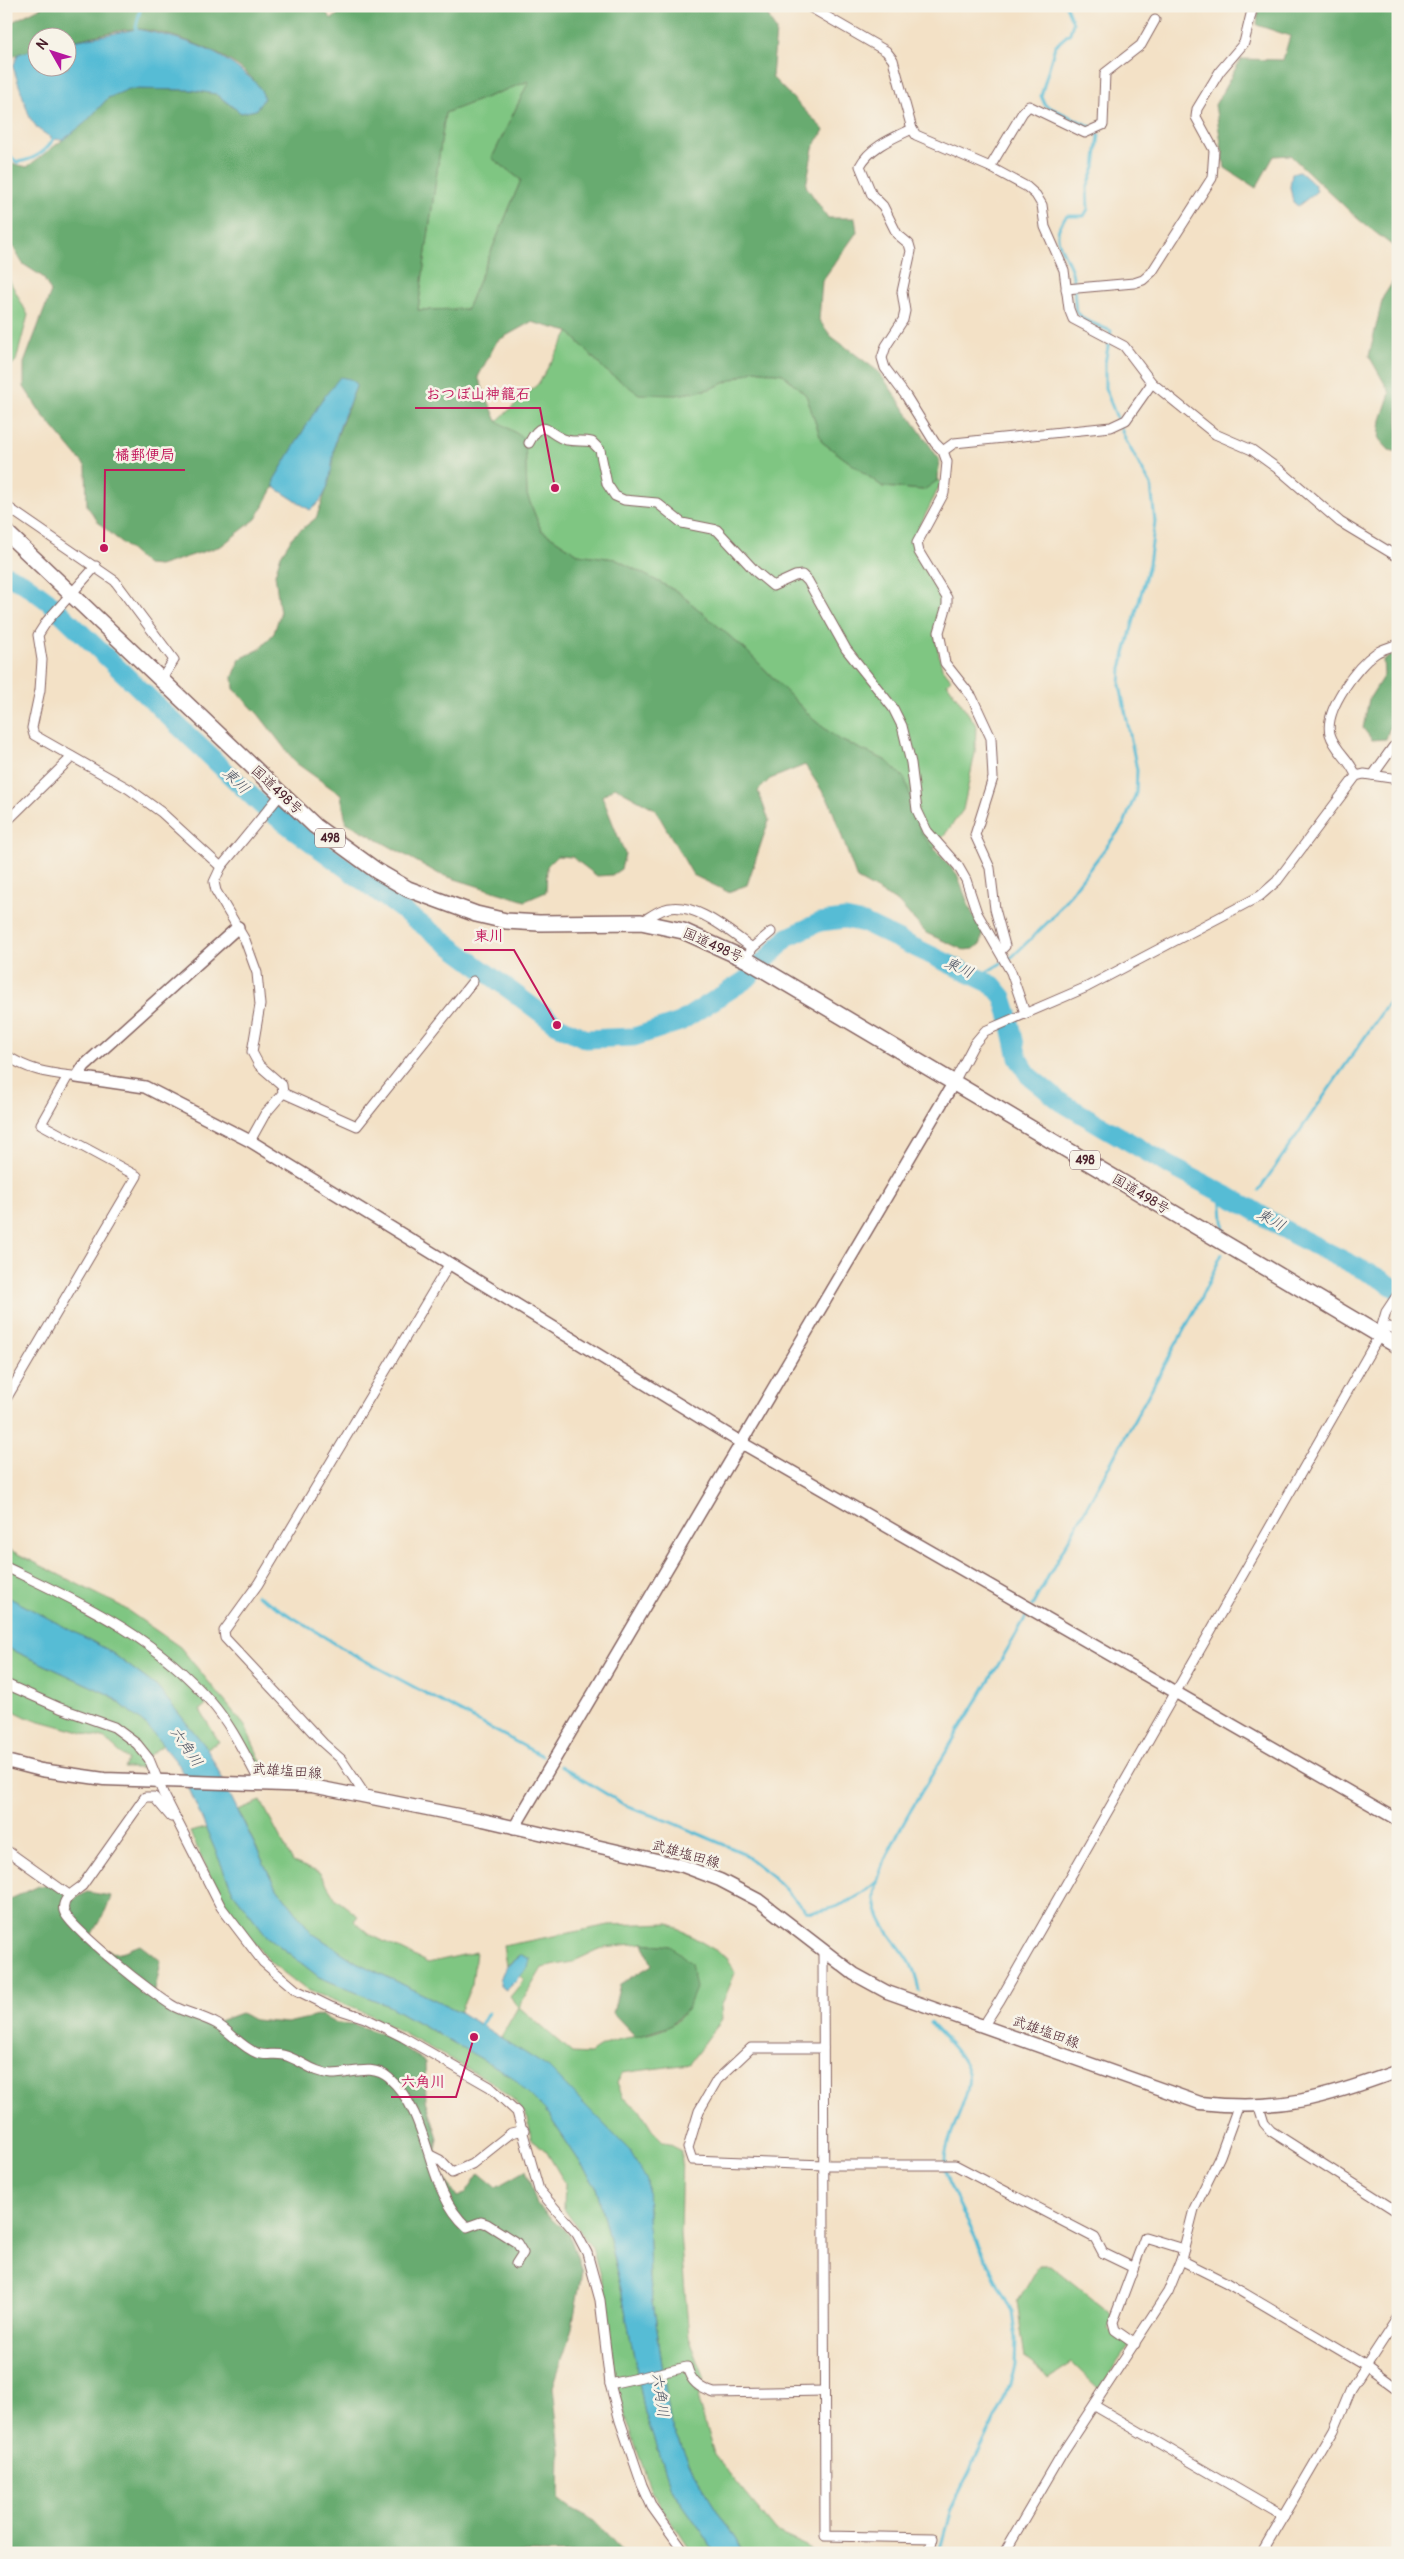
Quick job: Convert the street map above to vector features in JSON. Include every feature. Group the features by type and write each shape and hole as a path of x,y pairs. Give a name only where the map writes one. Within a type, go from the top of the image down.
{"highway":[{"name":"国道498号","path":"6,532 68,599 161,680 279,798 377,871 408,889 442,903 506,921 539,923 641,922 683,930 750,954 771,975 1381,1331 1398,1346"}],"main road":[{"name":"武雄塩田線","path":"6,1761 41,1770 104,1779 312,1786 514,1828 683,1866 720,1880 758,1900 823,1952 854,1974 888,1992 1200,2103 1238,2107 1320,2098 1398,2071"}],"street":[{"path":"808,6 886,51 893,60 912,129 922,139 990,167 1027,187 1036,195 1042,205 1045,228 1064,270 1069,309 1073,319 1118,342 1152,383 1215,434 1252,450 1281,470 1340,522 1398,557"},
{"path":"1066,290 1078,287 1109,286 1143,280 1159,262 1212,178 1214,150 1196,117 1197,109 1220,71 1244,43 1253,6"},
{"path":"990,167 1023,112 1029,106 1085,133 1103,124 1105,73 1141,44 1155,20"},
{"path":"912,129 887,141 865,157 860,166 872,195 883,206 897,234 909,244 911,251 902,292 905,311 903,320 886,346 882,358 885,368 906,396 935,443 943,451 947,462 944,493 917,542 919,552 947,598 947,605 938,632 946,663 972,698 990,738 993,778 975,835 990,868 995,909 1005,946 1000,951"},
{"path":"943,451 954,443 1111,427 1126,420 1152,383"},
{"path":"529,443 534,434 542,428 547,428 566,440 592,442 600,450 607,484 615,496 624,500 657,503 682,523 717,530 755,571 773,586 795,576 802,575 808,580 846,649 893,708 907,740 916,810 927,831 958,866 966,880 977,913 1000,951 1010,972 1022,1014"},
{"path":"6,506 96,566 115,581 128,595 174,660 161,680"},
{"path":"96,566 47,621 38,635 38,645 42,660 40,690 32,728 34,735 129,789 161,812 222,868"},
{"path":"1356,776 1353,768 1335,746 1330,733 1329,718 1350,680 1363,664 1377,652 1398,644"},
{"path":"1373,775 1393,747 1398,744"},
{"path":"6,822 72,757"},
{"path":"514,1828 954,1082 974,1044 985,1031 997,1024 1087,987 1260,896 1277,881 1356,776 1364,774 1398,779"},
{"path":"250,1141 265,1114 283,1093 282,1085 259,1065 252,1052 260,1005 257,973 245,940 216,891 214,882 222,868 279,798"},
{"path":"641,922 663,909 695,912 707,916 750,954 771,932"},
{"path":"6,1399 137,1176 41,1124 72,1076 238,927"},
{"path":"283,1093 356,1126 473,981"},
{"path":"6,1055 21,1065 37,1072 145,1087 250,1141 740,1442 1398,1820"},
{"path":"365,1796 341,1759 225,1638 224,1631 258,1584 450,1263"},
{"path":"984,2026 1381,1331 1386,1312 1396,1296"},
{"path":"1381,1331 1398,1329"},
{"path":"6,1567 111,1619 141,1637 181,1670 213,1704 234,1736 258,1784"},
{"path":"6,1684 60,1708 114,1727 137,1744 149,1759 162,1781 163,1793 221,1907 263,1962 296,1990 403,2037 490,2087 518,2112 524,2130 527,2152 539,2190 577,2234 587,2254 600,2300 620,2421 642,2485 652,2506 686,2553"},
{"path":"177,1820 169,1816 154,1796 145,1797 82,1886 69,1895 63,1904 64,1913 79,1931 150,1990 174,2006 218,2024 258,2054 283,2055 315,2070 331,2074 366,2070 380,2072 385,2075 402,2091 412,2108 435,2172 456,2217 467,2227 481,2222 487,2224 517,2243 523,2253 516,2264"},
{"path":"6,1850 69,1895"},
{"path":"823,1952 825,2536 933,2538 930,2553"},
{"path":"824,2048 751,2048 717,2080 699,2111 688,2148 692,2160 824,2165 955,2164 1095,2238 1103,2253 1132,2267"},
{"path":"1259,2106 1264,2123 1271,2131 1398,2212"},
{"path":"1004,2553 1063,2452 1096,2406 1168,2292 1181,2260 1194,2209 1220,2156 1238,2107"},
{"path":"430,2156 440,2160 452,2173 472,2164 511,2133 524,2130"},
{"path":"1135,2344 1115,2330 1113,2322 1132,2267 1145,2237 1184,2249"},
{"path":"1181,2260 1225,2282 1367,2366 1398,2389"},
{"path":"1262,2553 1334,2430 1351,2389 1398,2317"},
{"path":"613,2383 681,2370 687,2367 690,2378 702,2390 714,2393 824,2391"},
{"path":"1096,2406 1284,2516"}],"green space":[{"path":"44,6 320,6 332,19 342,11 339,6 763,6 776,31 772,77 824,130 813,148 806,186 828,218 855,218 857,232 822,281 819,320 831,336 879,372 939,459 938,480 924,490 883,487 822,442 806,395 783,374 755,370 710,389 676,395 639,394 605,370 569,332 531,322 497,341 478,377 497,421 525,439 527,495 541,530 578,554 615,559 678,592 747,651 814,720 838,739 887,761 905,779 922,835 957,874 970,909 983,932 981,943 974,949 964,950 926,933 898,902 857,879 830,803 805,765 770,779 758,791 769,820 747,885 728,892 693,875 655,809 615,787 602,796 625,854 621,869 612,875 597,876 572,857 557,856 547,866 546,892 525,901 439,874 346,822 341,795 296,763 259,715 234,689 233,677 240,659 260,649 274,633 280,614 275,574 281,555 293,536 316,518 328,486 336,439 357,384 321,401 274,480 274,487 256,519 221,546 159,566 147,565 99,523 87,506 86,467 41,413 24,387 24,363 51,292 43,277 23,264 6,235 6,162 27,167 85,123 108,98 129,89 192,90 216,94 241,113 256,110 264,98 257,84 245,72 211,51 173,36 139,29 78,40 78,28 28,28 28,51 18,54 6,61 6,25","holes":["529,81 492,158 521,180 467,309 418,310 445,113"]},
{"path":"1259,6 1398,6 1398,250 1358,219 1290,155 1274,156 1256,188 1225,168 1215,105 1241,59 1283,60 1290,36 1257,25"},
{"path":"529,81 492,158 521,180 467,309 418,310 445,113"},
{"path":"6,274 28,315 16,361 6,371"},
{"path":"1398,274 1398,452 1389,450 1379,439 1381,420 1390,393 1369,356 1383,297"},
{"path":"569,332 605,370 676,395 710,389 755,370 783,374 806,395 822,442 883,487 923,490 938,480 941,483 913,540 914,551 943,600 934,631 942,668 951,679 947,683 976,725 975,753 963,810 934,849 922,835 914,813 887,761 838,739 814,720 747,651 678,592 615,559 578,554 541,530 527,495 525,439 497,421 538,384"},
{"path":"1398,652 1398,717 1392,720 1386,739 1372,740 1363,728 1369,699 1384,675 1383,660"},
{"path":"6,1548 121,1606 180,1647 245,1726 266,1772 259,1772 213,1698 200,1710 219,1742 207,1748 157,1687 108,1650 6,1596"},
{"path":"6,1647 110,1695 147,1726 163,1745 144,1759 148,1768 124,1768 128,1760 105,1739 26,1717 6,1707"},
{"path":"261,1801 293,1862 320,1873 336,1899 358,1916 354,1921 369,1934 428,1963 476,1952 472,1984 460,2012 356,1962 312,1933 274,1884 238,1810"},
{"path":"206,1828 233,1892 267,1936 319,1977 389,2006 510,2075 545,2110 596,2186 621,2289 645,2413 669,2485 707,2539 714,2553 692,2553 651,2491 625,2415 614,2371 605,2293 592,2248 564,2209 565,2183 546,2151 531,2139 528,2118 515,2101 492,2082 368,2014 305,1989 270,1962 223,1904 190,1832"},
{"path":"39,1886 55,1886 73,1900 87,1892 111,1896 90,1938 109,1951 114,1952 124,1951 140,1945 161,1961 153,2000 211,2024 241,2013 254,2020 287,2023 322,2015 337,2023 353,2024 385,2035 425,2062 426,2100 438,2138 434,2160 457,2197 465,2194 479,2173 496,2187 526,2170 537,2205 569,2234 582,2271 572,2328 553,2387 560,2451 559,2499 572,2509 595,2521 624,2553 6,2553 6,1901"},
{"path":"669,1923 727,1957 735,1973 721,2007 722,2019 689,2064 622,2073 617,2082 623,2098 639,2109 652,2130 663,2141 682,2151 680,2234 689,2337 704,2377 698,2400 714,2455 778,2533 807,2546 813,2553 744,2553 694,2473 670,2420 650,2281 647,2181 501,2037 518,2007 510,1997 524,1980 519,1975 528,1968 521,1955 506,1966 503,1946 609,1925","holes":["643,1943 671,1946 687,2010 672,2025 660,2030 607,2043 590,2054 572,2053 519,2007 542,1968 572,1962 604,1947"]},
{"path":"643,1943 671,1946 691,1963 696,1988 687,2010 670,2026 636,2037 613,2013 620,1984 652,1965"},
{"path":"1039,2265 1050,2265 1112,2314 1108,2329 1130,2344 1099,2389 1072,2363 1049,2378 1025,2358 1017,2302"}],"water":[{"path":"137,29 191,43 228,61 252,79 258,85 264,98 256,110 241,113 216,94 192,90 129,89 108,98 85,123 63,140 53,139 38,129 30,118 13,67 18,54 28,51 28,78 78,78 78,40"},
{"path":"1299,171 1315,185 1317,191 1298,206 1293,202 1290,187 1292,173"},
{"path":"340,377 350,379 357,384 336,439 327,487 318,503 310,510 274,487 274,480 321,401"},
{"path":"6,1596 108,1650 157,1687 207,1748 274,1884 312,1933 356,1962 460,2012 549,2068 630,2151 647,2181 650,2281 670,2420 694,2473 744,2553 714,2553 707,2539 669,2485 645,2413 621,2289 596,2186 545,2110 510,2075 389,2006 319,1977 267,1936 233,1892 179,1765 147,1726 110,1695 6,1647"},
{"path":"521,1955 530,1959 528,1968 506,1990 500,1986 503,1972"}],"waterway":[{"path":"135,32 141,6"},
{"path":"978,977 1013,956 1051,919 1124,824 1136,793 1137,770 1120,685 1121,668 1149,564 1155,522 1151,485 1126,441 1105,388 1105,363 1111,331 1085,320 1076,311 1072,272 1059,244 1058,231 1067,216 1084,216 1088,209 1087,188 1095,167 1099,135 1090,126 1045,105 1041,96 1055,46 1070,33 1073,23 1066,6"},
{"path":"6,153 17,162 28,159 43,151 54,138"},
{"name":"東川","path":"6,575 22,582 48,601 262,806 557,1025 586,1039 634,1037 680,1022 747,979 788,937 820,922 845,919 864,923 993,985 1003,997 1018,1058 1029,1076 1061,1102 1174,1168 1247,1206 1292,1234 1379,1278 1398,1290"},
{"path":"1259,1190 1398,989"},
{"path":"1221,1193 1224,1232"},
{"path":"1032,1606 1196,1308 1222,1254"},
{"path":"257,1595 347,1651 542,1756"},
{"path":"919,1991 911,1964 879,1916 875,1900 877,1885 892,1844 904,1822 1029,1611"},
{"path":"560,1766 628,1807 671,1822 741,1852 772,1876 806,1911 814,1912 843,1904 862,1894 875,1883"},
{"path":"480,2027 488,2013"},
{"path":"930,2023 962,2059 968,2073 967,2092 946,2149 945,2162 948,2182 1012,2313 1016,2338 1015,2366 1005,2399 951,2509 939,2553"}],"place":[{"name":"おつぼ山神籠石","path":"555,488"},
{"name":"橘郵便局","path":"104,548"},
{"name":"東川","path":"557,1025"},
{"name":"六角川","path":"474,2037"}]}
